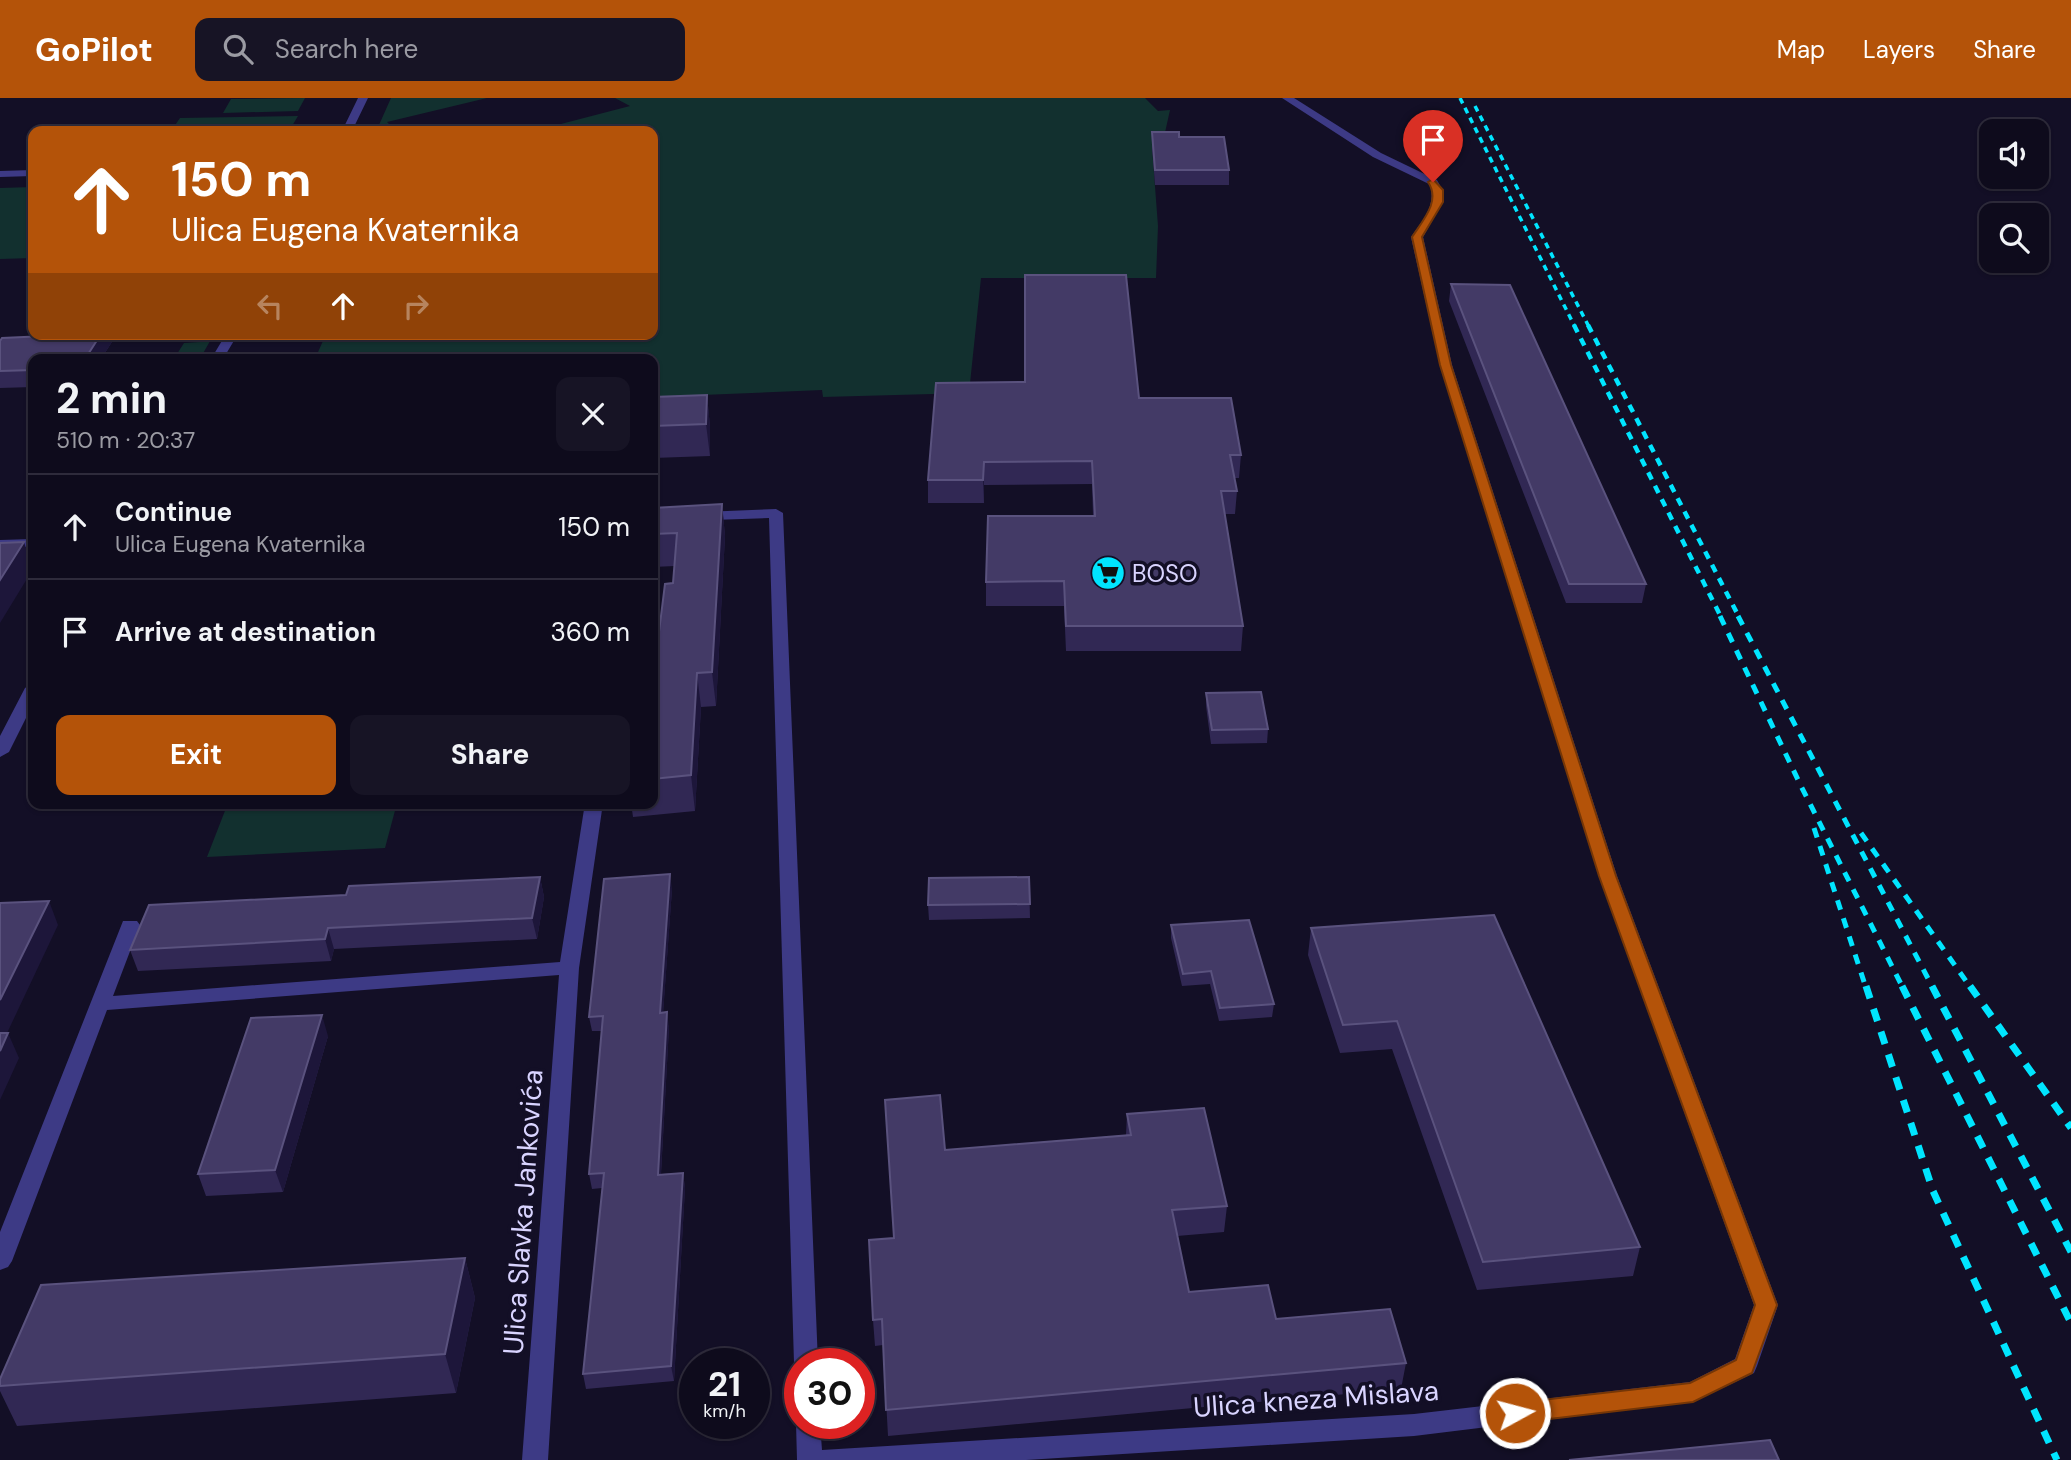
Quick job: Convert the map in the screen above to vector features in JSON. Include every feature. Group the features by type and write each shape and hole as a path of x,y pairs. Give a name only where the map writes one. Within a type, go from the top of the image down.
{"street":[{"path":"349,126 363,98"},
{"name":"Ulica kneza Mislava","path":"824,1460 1414,1425 1693,1392 1745,1366 1766,1305 1608,876 1446,365 1417,237 1438,202 1438,190 1433,182 1377,155 1287,98"},
{"path":"0,174 28,173"},
{"path":"658,517 776,513 805,1348"},
{"path":"0,544 28,542"},
{"path":"0,752 28,698"},
{"name":"Ulica Slavka Jankovića","path":"535,1460 569,968 593,809"},
{"path":"0,1261 130,925"},
{"path":"98,1004 569,968"},
{"path":"809,1439 810,1460"}],"green space":[{"path":"305,98 298,111 223,113 231,99"},
{"path":"391,98 487,98 387,122 390,125 379,125"},
{"path":"615,98 1145,98 1158,111 1170,110 1164,137 1152,147 1158,226 1156,278 981,278 969,393 823,397 822,390 658,397 658,354 317,354 323,340 658,340 658,126 553,126 630,106"},
{"path":"298,116 292,126 174,126 180,118"},
{"path":"28,187 28,258 0,259 0,188"},
{"path":"211,340 203,354 177,354 184,343"},
{"path":"226,809 395,809 385,848 207,857"}],"building":[{"path":"1152,132 1179,132 1179,137 1224,137 1229,170 1155,170"},
{"path":"1025,275 1126,275 1139,398 1231,398 1241,455 1230,455 1237,491 1221,491 1243,626 1066,626 1064,581 986,582 988,516 1095,516 1092,461 984,462 983,480 928,480 936,383 1025,382"},
{"path":"1451,284 1510,285 1646,584 1569,584"},
{"path":"2,338 97,340 88,354 28,354 28,370 0,371"},
{"path":"707,395 706,424 658,426 658,397"},
{"path":"722,504 712,672 697,673 691,775 658,778 658,640 665,584 673,583 677,533 658,534 658,508"},
{"path":"24,542 0,580 0,543"},
{"path":"1261,692 1268,729 1212,730 1206,693"},
{"path":"670,874 660,1013 667,1012 658,1175 683,1173 671,1366 583,1374 604,1173 589,1174 603,1016 589,1017 604,879"},
{"path":"540,877 532,918 328,928 325,939 130,950 149,905 346,895 349,886"},
{"path":"1029,877 1030,904 928,905 929,878"},
{"path":"49,901 0,1000 0,903"},
{"path":"1494,915 1640,1247 1483,1262 1397,1021 1343,1025 1311,928"},
{"path":"1249,920 1274,1004 1220,1008 1211,971 1183,974 1171,925"},
{"path":"322,1015 275,1170 198,1174 251,1018"},
{"path":"0,1033 8,1033 0,1051"},
{"path":"940,1095 945,1150 1131,1135 1127,1114 1204,1108 1227,1206 1172,1210 1189,1292 1268,1285 1276,1319 1390,1309 1406,1363 886,1410 882,1319 873,1320 869,1240 894,1238 885,1100"},
{"path":"465,1258 445,1354 0,1386 0,1379 41,1285"},
{"path":"1770,1440 1779,1460 1569,1460"}],"railway":[{"path":"1460,98 1575,327"},
{"path":"1475,106 1589,327"},
{"path":"1574,325 1721,617"},
{"path":"1588,325 1739,617"},
{"path":"1720,616 1800,784 1903,988"},
{"path":"1738,616 1933,988"},
{"path":"1814,828 1866,988"},
{"path":"1861,833 1971,988"},
{"path":"1866,986 1933,1191 2057,1460"},
{"path":"1902,986 2071,1323"},
{"path":"1932,986 2071,1252"},
{"path":"1970,986 2071,1128"}],"place":[{"name":"BOSO","path":"1108,573"}],"route":[{"path":"1433,182 1438,190 1438,202 1417,237 1446,365 1608,876 1766,1305 1745,1366 1693,1392 1515,1413"}]}
